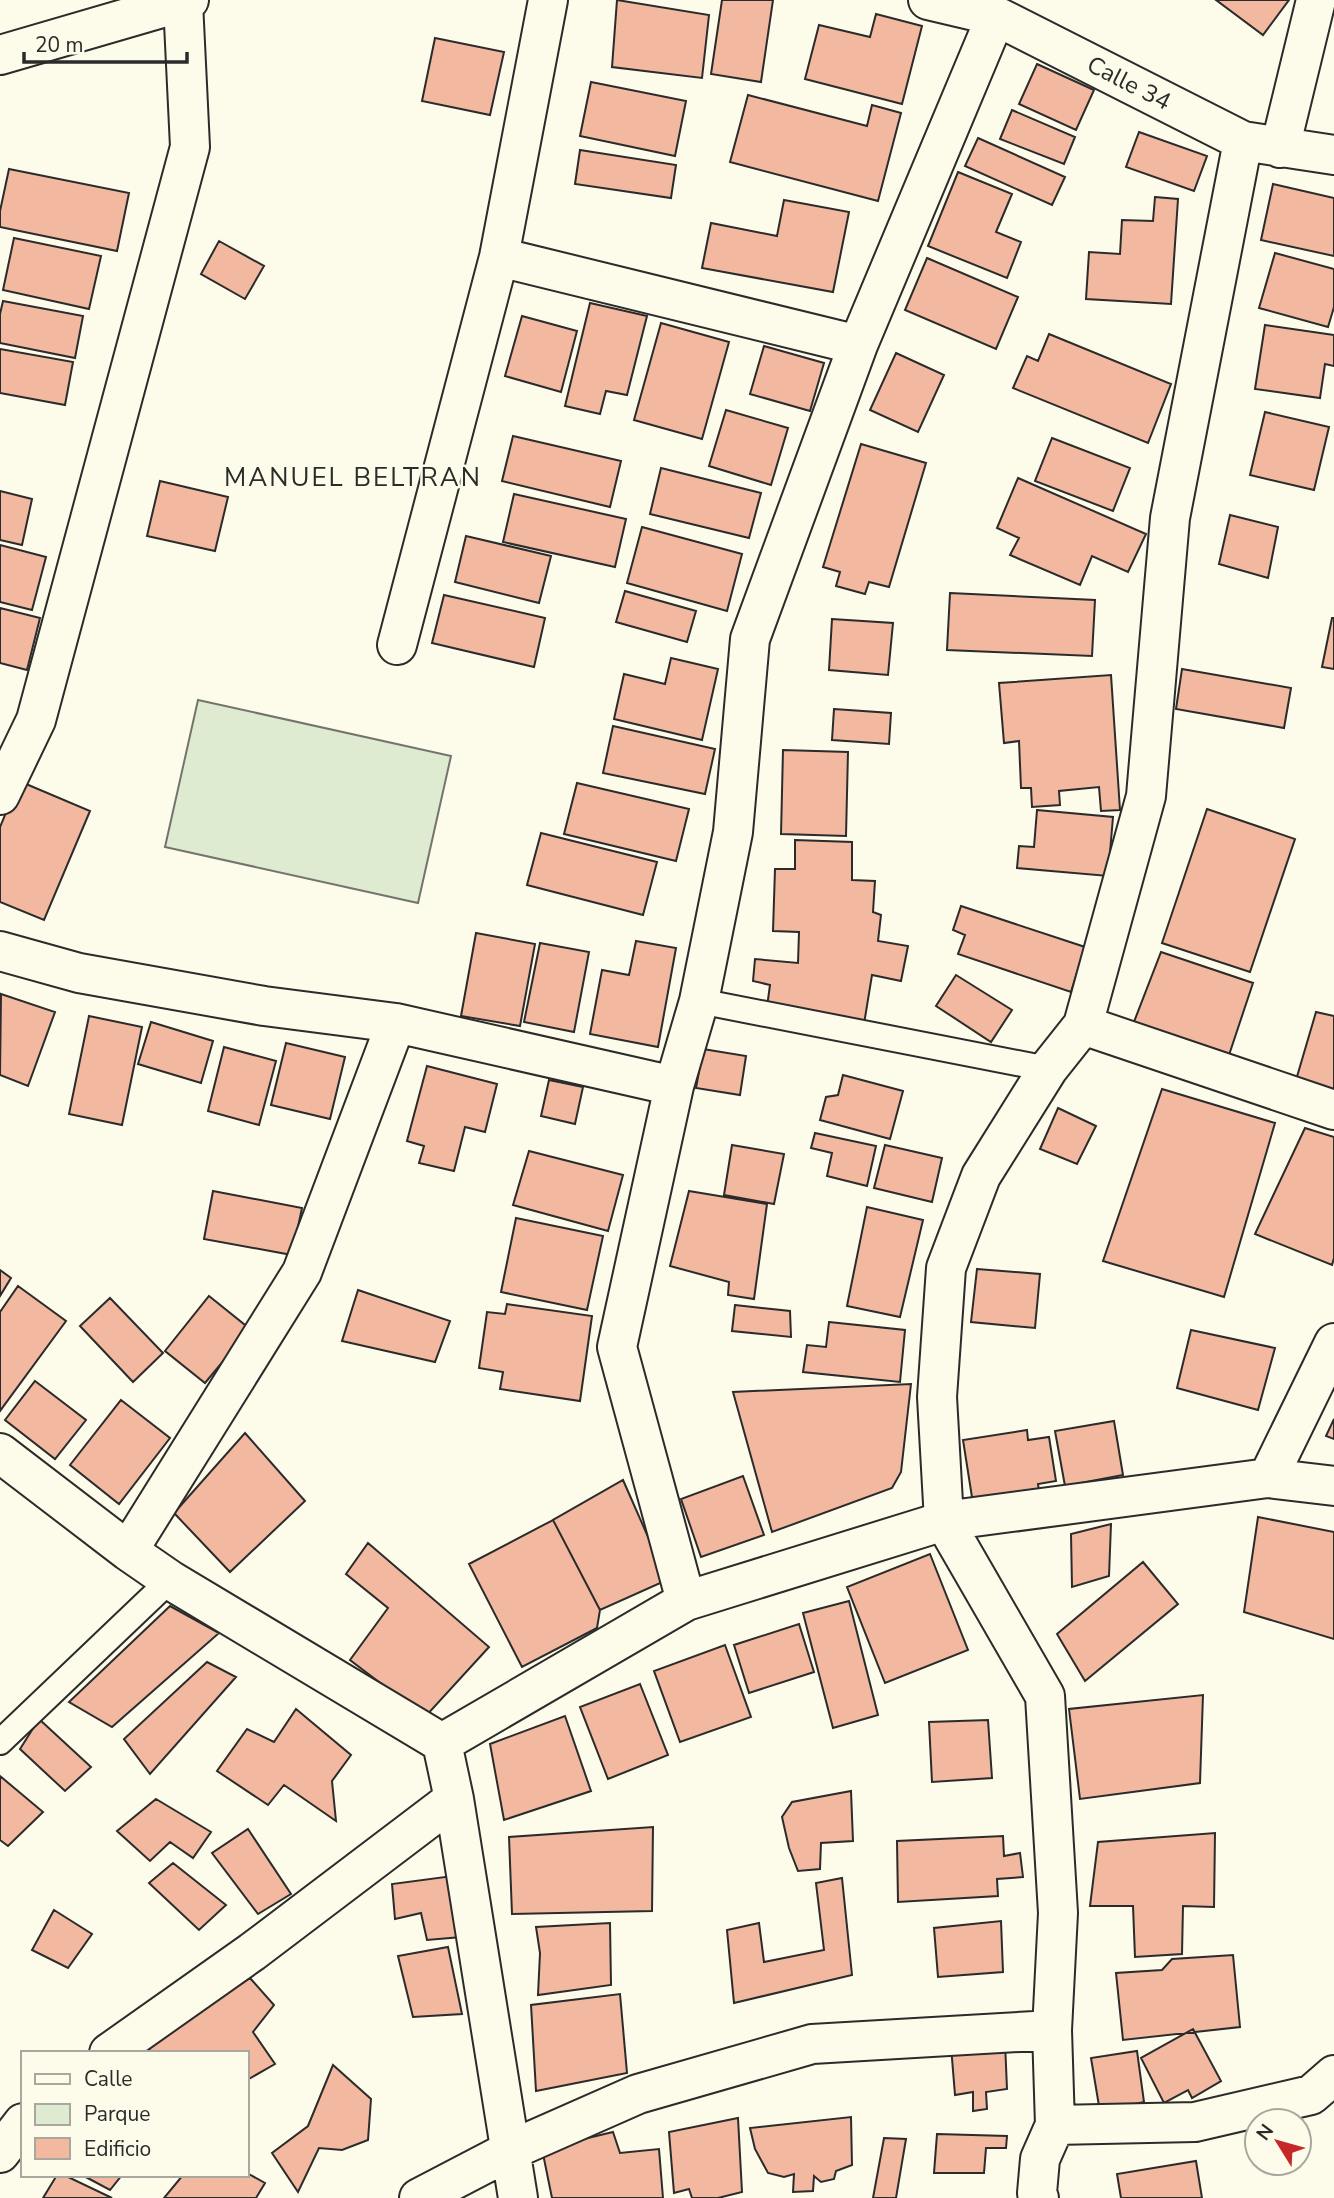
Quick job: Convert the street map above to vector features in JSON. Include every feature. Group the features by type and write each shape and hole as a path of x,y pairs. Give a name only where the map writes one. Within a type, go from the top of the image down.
{"street":[{"path":"397,645 499,257 548,0"},
{"name":"Calle 34","path":"928,0 996,16 1261,144 1334,155"},
{"path":"1039,2198 1037,2193 1040,2159 1055,2125 1052,2030 1058,1913 1045,1696 944,1521 937,1396 946,1268 981,1176 1048,1069 1083,1025 1146,796 1170,518 1261,144 1316,0"},
{"path":"0,55 186,1 190,147 36,720 0,795"},
{"path":"686,1601 617,1347 674,1086 699,1001 733,832 750,639 858,345 996,16"},
{"path":"499,257 858,345"},
{"path":"0,951 79,972 237,1001 396,1023 674,1086"},
{"path":"128,1551 302,1272 396,1023"},
{"path":"1083,1025 1334,1110"},
{"path":"1268,1478 1334,1343"},
{"path":"0,1453 170,1580 442,1742 454,1799 518,2198"},
{"path":"442,1742 686,1601 944,1521 1268,1478 1334,1486"},
{"path":"112,2051 262,1944 454,1799"},
{"path":"419,2198 511,2150 638,2094 812,2044 1052,2030"},
{"path":"1055,2125 1195,2122 1311,2095 1334,2075"},
{"path":"0,2152 21,2126"}],"lane":[{"path":"699,1001 1048,1069"},
{"path":"0,1742 170,1580"}],"green space":[{"path":"198,700 451,756 418,903 165,847"}],"building":[{"path":"617,0 709,15 702,78 612,67"},
{"path":"722,0 773,0 761,82 711,74"},
{"path":"1216,0 1289,0 1263,35"},
{"path":"876,14 922,26 902,104 805,79 819,25 870,37"},
{"path":"435,38 504,52 490,115 422,101"},
{"path":"1037,64 1094,90 1076,130 1019,104"},
{"path":"591,82 686,101 675,156 580,136"},
{"path":"748,95 867,126 872,105 901,113 878,201 730,162"},
{"path":"1012,110 1075,137 1064,164 1000,139"},
{"path":"1139,132 1207,156 1194,191 1126,167"},
{"path":"978,138 1065,177 1052,205 965,166"},
{"path":"580,150 676,165 671,198 575,184"},
{"path":"9,169 129,193 117,251 0,227 0,211"},
{"path":"958,172 1012,194 996,232 1021,242 1007,278 928,246"},
{"path":"1273,184 1334,198 1334,256 1261,240"},
{"path":"1155,197 1178,199 1171,304 1086,299 1089,252 1120,254 1122,220 1153,221"},
{"path":"784,200 849,212 833,292 702,268 711,223 777,236"},
{"path":"14,238 101,256 89,309 3,290"},
{"path":"219,241 264,266 245,299 201,274"},
{"path":"1275,253 1334,269 1334,307 1328,327 1259,308"},
{"path":"927,258 1018,297 996,349 905,310"},
{"path":"3,301 83,316 75,358 0,343"},
{"path":"590,303 647,316 627,395 606,391 600,414 565,406"},
{"path":"522,316 577,331 561,392 505,376"},
{"path":"661,323 729,342 702,439 634,420"},
{"path":"1265,325 1334,335 1334,366 1325,364 1320,398 1255,389"},
{"path":"1049,334 1171,384 1148,443 1013,388 1027,356 1038,361"},
{"path":"764,346 824,363 810,411 750,394"},
{"path":"0,349 73,362 65,405 0,393"},
{"path":"896,353 944,375 918,432 870,410"},
{"path":"726,410 788,428 771,485 709,466"},
{"path":"1265,412 1329,427 1314,490 1250,475"},
{"path":"513,436 621,461 610,507 502,481"},
{"path":"1052,438 1130,468 1113,511 1035,481"},
{"path":"861,444 926,463 889,587 869,582 865,594 836,586 840,572 823,567"},
{"path":"661,468 761,493 749,538 650,514"},
{"path":"1018,478 1146,534 1128,572 1092,556 1080,585 1010,555 1019,538 997,528"},
{"path":"160,481 228,497 215,551 147,536"},
{"path":"0,491 32,499 22,545 0,540"},
{"path":"514,494 626,519 615,567 503,542"},
{"path":"1230,515 1278,527 1268,578 1219,564"},
{"path":"642,527 742,554 727,611 627,583"},
{"path":"466,536 551,556 539,603 455,582"},
{"path":"0,545 46,557 32,610 0,602"},
{"path":"625,591 696,611 687,642 616,622"},
{"path":"950,593 1095,600 1092,656 947,650"},
{"path":"444,595 545,618 534,667 432,643"},
{"path":"0,608 40,618 27,670 0,663"},
{"path":"1334,618 1334,669 1322,667"},
{"path":"832,619 893,623 888,675 829,670"},
{"path":"671,658 718,669 702,740 614,719 624,674 665,684"},
{"path":"1182,669 1291,688 1284,728 1176,709"},
{"path":"1111,675 1120,810 1101,811 1099,787 1059,791 1060,805 1032,807 1031,788 1021,788 1019,741 1004,743 999,683"},
{"path":"834,709 891,713 889,744 832,740"},
{"path":"613,726 715,749 705,794 603,773"},
{"path":"783,750 848,752 846,836 781,834"},
{"path":"19,781 90,811 44,920 0,902 0,827"},
{"path":"577,783 689,809 676,861 564,834"},
{"path":"1207,809 1295,839 1250,972 1162,943"},
{"path":"1037,810 1113,817 1108,876 1017,868 1019,846 1034,847"},
{"path":"541,833 657,862 643,915 527,885"},
{"path":"795,840 852,842 852,880 875,881 873,912 881,915 878,941 908,946 901,981 872,975 864,1024 767,1007 770,985 753,981 755,959 798,963 799,932 773,931 775,869 795,869"},
{"path":"961,906 1085,947 1071,992 958,954 965,935 953,930"},
{"path":"476,933 535,944 520,1026 461,1016"},
{"path":"636,941 676,948 658,1047 590,1034 602,970 629,975"},
{"path":"540,943 589,952 574,1032 524,1022"},
{"path":"1161,952 1253,983 1228,1058 1132,1027"},
{"path":"956,975 1012,1010 991,1042 936,1006"},
{"path":"1,994 55,1012 28,1086 0,1075"},
{"path":"1316,1012 1334,1016 1334,1090 1296,1080"},
{"path":"89,1016 142,1027 122,1125 69,1114"},
{"path":"151,1022 213,1041 201,1083 138,1064"},
{"path":"286,1043 345,1057 330,1119 271,1105"},
{"path":"224,1047 276,1061 259,1125 208,1111"},
{"path":"703,1049 746,1056 740,1095 696,1088"},
{"path":"427,1066 497,1084 485,1132 465,1127 454,1171 419,1163 424,1146 407,1141"},
{"path":"843,1075 903,1091 890,1139 820,1120 826,1097 838,1095"},
{"path":"549,1080 583,1087 575,1124 541,1116"},
{"path":"1162,1089 1275,1123 1224,1297 1103,1261"},
{"path":"1058,1108 1096,1126 1077,1164 1040,1149"},
{"path":"1305,1128 1334,1137 1332,1265 1255,1234"},
{"path":"815,1133 876,1146 867,1186 827,1176 832,1153 811,1148"},
{"path":"732,1145 784,1154 774,1204 724,1195"},
{"path":"885,1145 942,1158 932,1202 874,1188"},
{"path":"529,1151 623,1175 608,1231 513,1205"},
{"path":"213,1191 302,1208 292,1255 204,1239"},
{"path":"689,1191 767,1204 754,1299 728,1295 729,1282 670,1266"},
{"path":"867,1207 923,1220 900,1317 847,1306"},
{"path":"516,1218 603,1236 587,1310 501,1292"},
{"path":"977,1269 1040,1274 1035,1328 971,1322"},
{"path":"0,1270 11,1278 0,1296"},
{"path":"18,1286 66,1321 0,1411 0,1312"},
{"path":"358,1290 450,1321 435,1362 342,1341"},
{"path":"209,1296 250,1329 205,1383 165,1351"},
{"path":"110,1298 163,1353 133,1382 80,1326"},
{"path":"507,1304 592,1316 580,1401 500,1389 503,1372 479,1368 487,1312 505,1314"},
{"path":"735,1305 790,1311 791,1337 732,1331"},
{"path":"829,1322 905,1330 900,1382 803,1372 807,1345 826,1347"},
{"path":"1191,1330 1275,1348 1258,1410 1177,1388"},
{"path":"35,1381 86,1420 55,1459 5,1420"},
{"path":"911,1384 901,1472 892,1488 772,1532 733,1392"},
{"path":"121,1400 170,1438 119,1504 70,1465"},
{"path":"1334,1419 1334,1439 1326,1436"},
{"path":"1114,1421 1123,1475 1065,1486 1055,1431"},
{"path":"1027,1430 1028,1440 1049,1437 1056,1481 1038,1484 1039,1491 974,1510 963,1440"},
{"path":"245,1433 305,1501 230,1572 174,1513"},
{"path":"743,1476 764,1535 701,1557 681,1499"},
{"path":"623,1480 667,1580 600,1610 553,1520"},
{"path":"1258,1517 1334,1532 1334,1639 1244,1612"},
{"path":"553,1520 600,1610 597,1628 522,1667 469,1564"},
{"path":"1111,1524 1109,1576 1072,1587 1071,1534"},
{"path":"368,1543 489,1647 425,1717 350,1660 388,1608 346,1574"},
{"path":"930,1554 968,1650 885,1683 847,1587"},
{"path":"1143,1562 1178,1604 1085,1681 1057,1634"},
{"path":"849,1601 878,1715 833,1728 803,1613"},
{"path":"170,1606 219,1633 112,1727 69,1702"},
{"path":"799,1624 814,1672 749,1693 734,1645"},
{"path":"725,1645 751,1717 680,1742 654,1671"},
{"path":"207,1662 236,1677 150,1774 124,1739"},
{"path":"640,1684 668,1755 608,1779 580,1707"},
{"path":"1203,1695 1200,1783 1080,1799 1069,1709"},
{"path":"296,1709 351,1755 332,1781 336,1821 284,1785 268,1805 217,1771 247,1729 274,1742"},
{"path":"565,1716 591,1791 504,1820 490,1744"},
{"path":"39,1719 91,1767 65,1791 20,1749"},
{"path":"988,1720 992,1778 932,1782 929,1722"},
{"path":"0,1776 43,1812 8,1846 0,1840"},
{"path":"851,1791 853,1841 821,1843 820,1869 798,1871 782,1817 792,1802"},
{"path":"156,1799 211,1832 193,1858 170,1842 150,1861 117,1831"},
{"path":"653,1827 652,1911 512,1914 509,1837"},
{"path":"248,1829 291,1894 258,1914 212,1853"},
{"path":"1215,1833 1214,1907 1183,1906 1182,1954 1135,1957 1133,1906 1090,1906 1098,1842"},
{"path":"1003,1836 1004,1856 1020,1853 1023,1877 997,1879 998,1896 898,1902 897,1841"},
{"path":"173,1863 226,1905 199,1930 149,1883"},
{"path":"460,1875 473,1936 427,1940 421,1913 395,1919 392,1884"},
{"path":"842,1878 852,1975 734,2003 727,1930 759,1923 764,1962 824,1950 816,1883"},
{"path":"54,1910 92,1934 68,1968 32,1950"},
{"path":"1001,1921 1003,1972 938,1977 934,1928"},
{"path":"610,1923 611,1985 538,1995 540,1953 536,1927"},
{"path":"448,1947 462,2014 413,2017 398,1956"},
{"path":"1233,1955 1240,2027 1123,2040 1116,1973 1162,1970 1172,1959"},
{"path":"250,1978 274,2005 253,2032 275,2064 248,2079 248,2051 150,2051 142,2041 182,2021"},
{"path":"620,1994 627,2073 536,2091 531,2005"},
{"path":"1193,2029 1221,2081 1192,2098 1188,2090 1164,2103 1141,2058"},
{"path":"1005,2042 1007,2089 986,2092 987,2109 973,2111 973,2092 955,2095 951,2046"},
{"path":"1137,2051 1144,2102 1100,2112 1091,2058"},
{"path":"333,2065 371,2099 368,2140 342,2150 319,2148 298,2192 272,2153 308,2126"},
{"path":"851,2117 852,2165 836,2171 834,2179 821,2182 814,2176 813,2191 793,2192 794,2174 784,2177 768,2173 755,2149 750,2128"},
{"path":"738,2118 742,2192 718,2198 692,2198 689,2189 674,2193 669,2132"},
{"path":"613,2132 620,2153 659,2149 663,2198 552,2198 542,2149"},
{"path":"937,2134 1007,2136 1006,2148 986,2148 984,2173 934,2173"},
{"path":"884,2138 906,2139 896,2198 873,2198"},
{"path":"1196,2161 1202,2198 1121,2198 1117,2174"},
{"path":"248,2174 265,2183 256,2198 164,2198 181,2177 248,2177"},
{"path":"56,2177 68,2177 112,2198 43,2198"},
{"path":"86,2177 120,2177 110,2190"}],"district":[{"name":"MANUEL BELTRAN","path":"353,477"}]}
